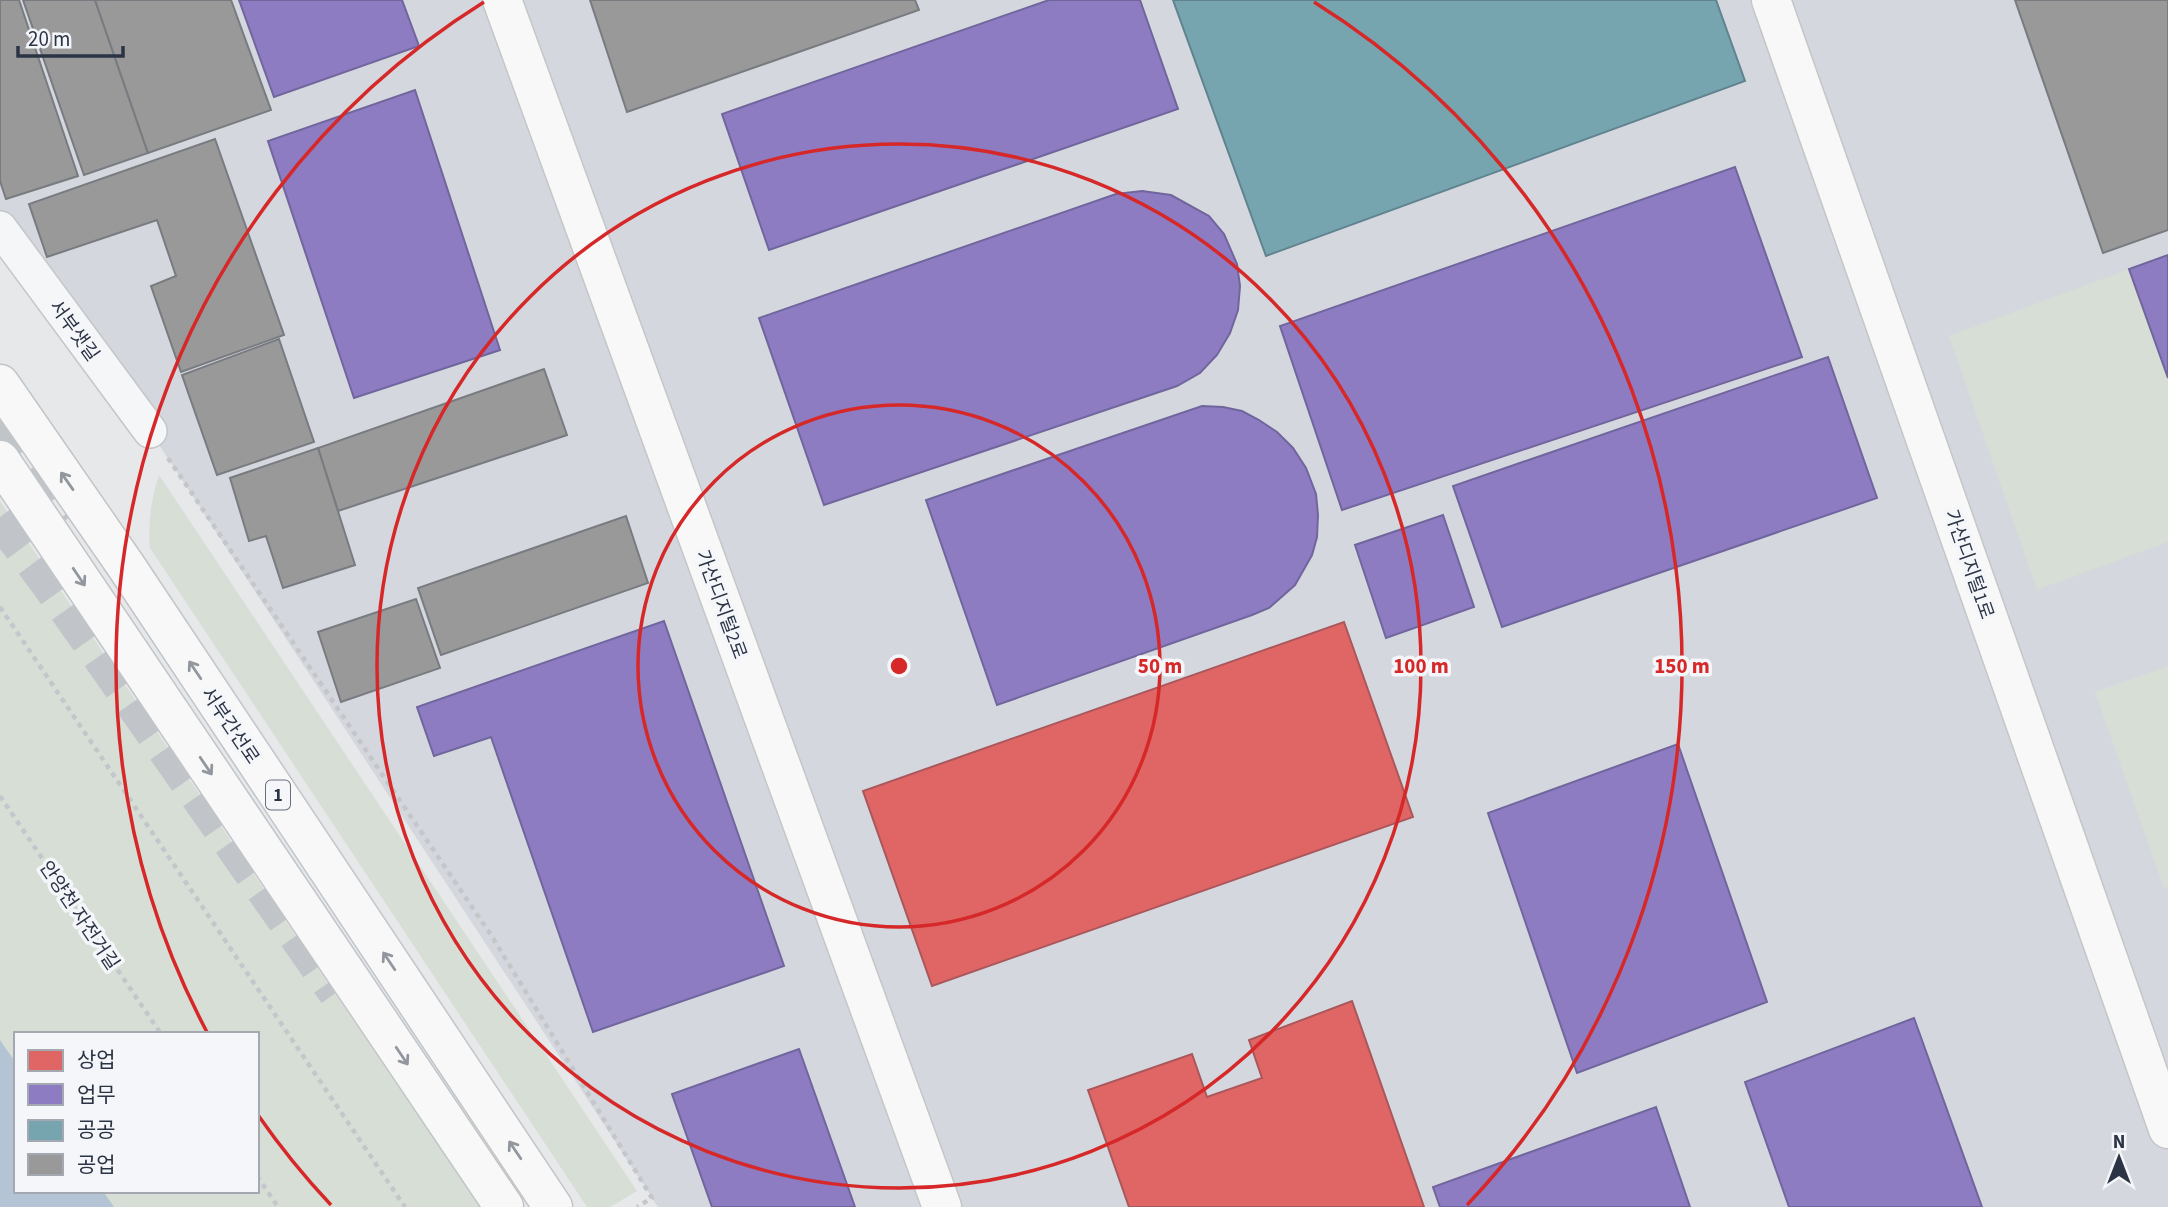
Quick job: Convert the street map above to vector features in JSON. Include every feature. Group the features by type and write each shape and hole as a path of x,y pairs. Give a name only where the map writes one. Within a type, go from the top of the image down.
{"street":[{"name":"가산디지털2로","path":"502,0 942,1207"},
{"name":"가산디지털1로","path":"1772,0 2168,1129"},
{"name":"서부샛길","path":"0,228 150,431"},
{"name":"서부간선로","path":"0,384 133,578 553,1207"},
{"name":"1","path":"0,460 504,1207"}],"path":[{"path":"150,431 491,935 652,1198 638,1207"},
{"path":"0,607 405,1207"},
{"name":"안양천 자전거길","path":"0,796 160,1032"},
{"path":"259,1179 278,1207"}],"shaded area":[{"path":"0,0 2168,0 2168,1207 658,1207 150,431 0,220"},
{"path":"2129,269 2168,378 2168,542 2037,590 1949,336"},
{"path":"159,475 637,1191 610,1207 587,1207 150,548 151,511"},
{"path":"0,501 480,1207 0,1207"},
{"path":"2168,666 2168,887 2164,889 2095,692"}],"water":[{"path":"0,1040 14,1060 14,1193 104,1193 114,1207 0,1207"}],"building: 상업":[{"path":"1344,622 1413,817 932,986 863,791"},
{"path":"1352,1001 1424,1207 1129,1207 1088,1090 1192,1054 1207,1097 1262,1078 1249,1040"}],"building: 업무":[{"path":"239,0 402,0 419,46 274,97"},
{"path":"1049,0 1140,0 1178,109 769,250 722,114"},
{"path":"1194,0 1284,0 1354,195 1275,224"},
{"path":"415,90 500,350 354,398 268,141"},
{"path":"1735,167 1802,357 1342,510 1280,326"},
{"path":"1142,191 1171,195 1209,216 1224,234 1237,264 1240,286 1238,310 1230,333 1217,355 1200,373 1177,386 824,505 759,318 1116,194"},
{"path":"2168,255 2168,378 2129,269"},
{"path":"1828,357 1877,498 1502,627 1453,486"},
{"path":"1202,406 1242,411 1259,420 1277,432 1293,448 1306,468 1316,494 1317,537 1312,555 1295,585 1269,608 1252,615 997,705 926,500"},
{"path":"1443,515 1474,607 1386,638 1355,545"},
{"path":"664,621 784,966 593,1032 491,737 434,756 417,707"},
{"path":"1678,744 1767,1002 1577,1073 1488,813"},
{"path":"1914,1018 1982,1207 1789,1207 1745,1082"},
{"path":"799,1049 855,1207 712,1207 672,1094"},
{"path":"1656,1107 1690,1207 1440,1207 1433,1187"}],"building: 공공":[{"path":"1173,0 1716,0 1745,81 1266,256"}],"building: 공업":[{"path":"0,0 19,0 78,176 6,199 0,181"},
{"path":"23,0 95,0 148,153 84,175"},
{"path":"95,0 231,0 271,110 148,153"},
{"path":"590,0 915,0 919,10 627,112"},
{"path":"2015,0 2168,0 2168,230 2103,253"},
{"path":"215,139 284,335 181,372 151,286 176,276 157,220 47,257 29,204"},
{"path":"279,339 314,442 217,475 182,375"},
{"path":"544,369 567,435 338,511 318,448"},
{"path":"318,448 355,565 283,588 266,536 249,541 230,478"},
{"path":"626,516 648,583 441,655 418,588"},
{"path":"416,599 440,668 341,702 318,632"}],"tunnel":[{"path":"0,421 70,517"},
{"path":"0,517 53,588 337,992"}]}
